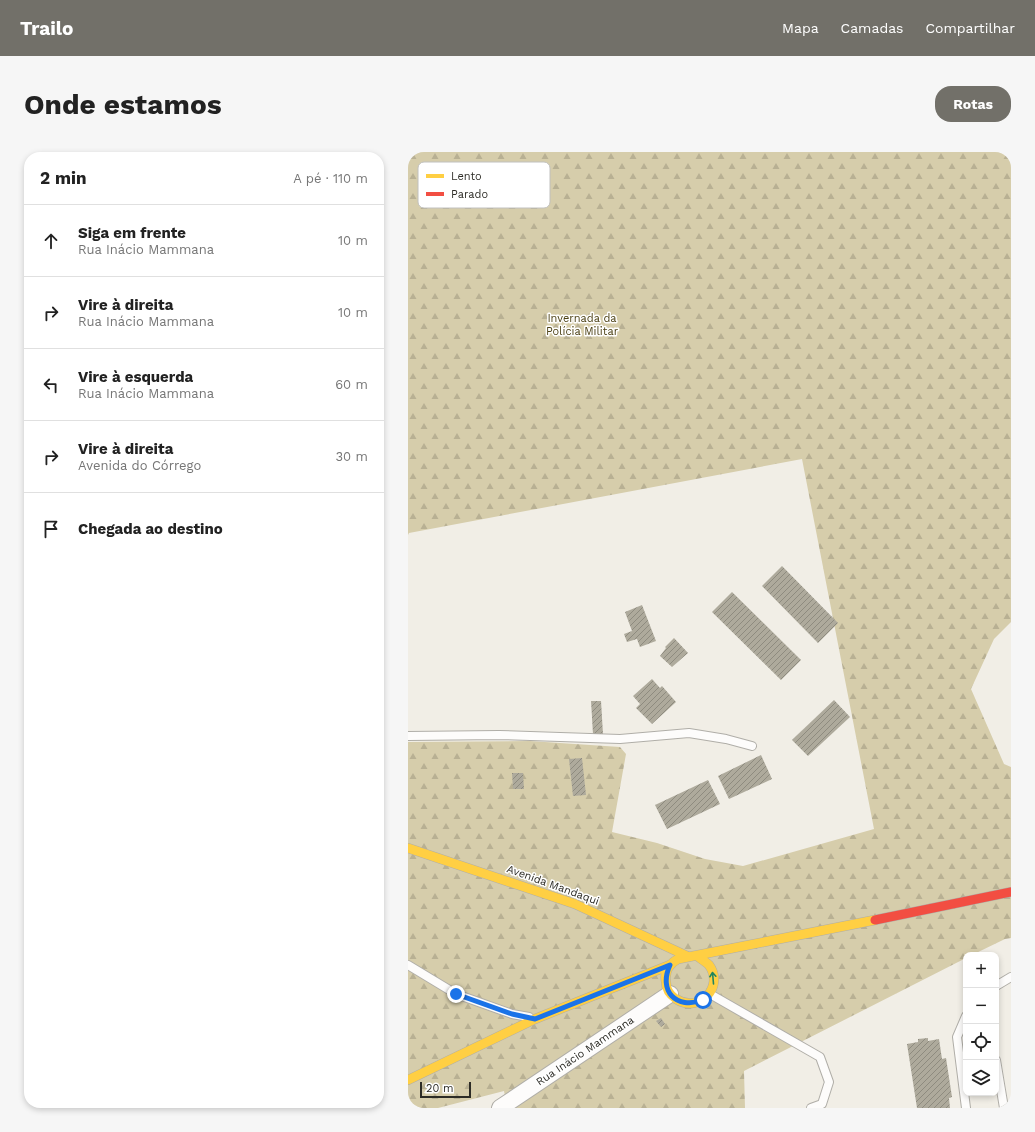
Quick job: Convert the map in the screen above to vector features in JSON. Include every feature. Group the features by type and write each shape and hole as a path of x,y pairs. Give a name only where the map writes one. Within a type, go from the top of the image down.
{"street":[{"name":"Avenida Mandaqui","path":"408,848 575,904 687,956"},
{"path":"408,1080 535,1019 670,965 677,959 1011,892"},
{"path":"670,965 666,975 666,984 670,994 676,1000 685,1004 694,1004 703,1000 710,994 714,986 714,976 711,967 705,960 696,956"},
{"name":"Rua Inácio Mammana","path":"500,1108 670,994"}],"lane":[{"path":"408,736 499,735 614,739 689,733 726,739 752,746"},
{"path":"408,966 456,994 512,1014 535,1019"},
{"path":"999,984 1011,977"},
{"path":"710,994 820,1057 829,1082 822,1104 811,1108"},
{"path":"963,1023 957,1038 966,1108"},
{"path":"999,1078 1004,1108"}],"green space":[{"name":"Invernada da Polícia Militar","path":"408,152 1011,152 1011,622 994,639 971,689 1004,764 1011,767 1011,938 1005,939 978,952 963,952 963,960 744,1071 745,1108 507,1108 504,1091 438,1108 408,1108 408,742 530,741 620,747 626,754 612,832 657,843 705,859 743,866 874,829 802,459 409,533 408,535"}],"building":[{"path":"782,566 838,623 818,643 762,586"},
{"path":"732,592 801,660 781,680 712,612"},
{"path":"642,605 656,641 640,647 637,639 627,642 624,634 632,631 625,612"},
{"path":"674,638 688,653 672,667 660,656 666,648 665,647"},
{"path":"652,679 660,688 662,686 676,702 652,724 636,708 640,704 633,696"},
{"path":"834,700 850,717 808,756 792,740"},
{"path":"591,701 601,701 603,734 593,734"},
{"path":"761,755 772,779 729,799 718,776"},
{"path":"582,758 586,795 573,796 569,759"},
{"path":"512,773 523,773 524,789 513,789"},
{"path":"708,780 720,804 667,829 655,805"},
{"path":"661,1018 665,1024 661,1027 656,1021"},
{"path":"928,1038 928,1041 939,1039 942,1059 946,1058 952,1097 949,1098 950,1108 917,1108 907,1044 918,1042 918,1039"}],"traffic: slow":[{"path":"408,848 575,904 687,956"},
{"path":"697,956 709,965 713,973 714,982 712,989 701,1001 685,1003 672,996 666,985 666,974 668,968 678,959 875,920"},
{"path":"408,1080 535,1019 670,965"}],"traffic: jam":[{"path":"875,920 1011,892"}],"route":[{"path":"456,994 512,1014 535,1019 670,965 666,975 666,984 670,994 676,1000 685,1004 694,1004 703,1000"}]}
